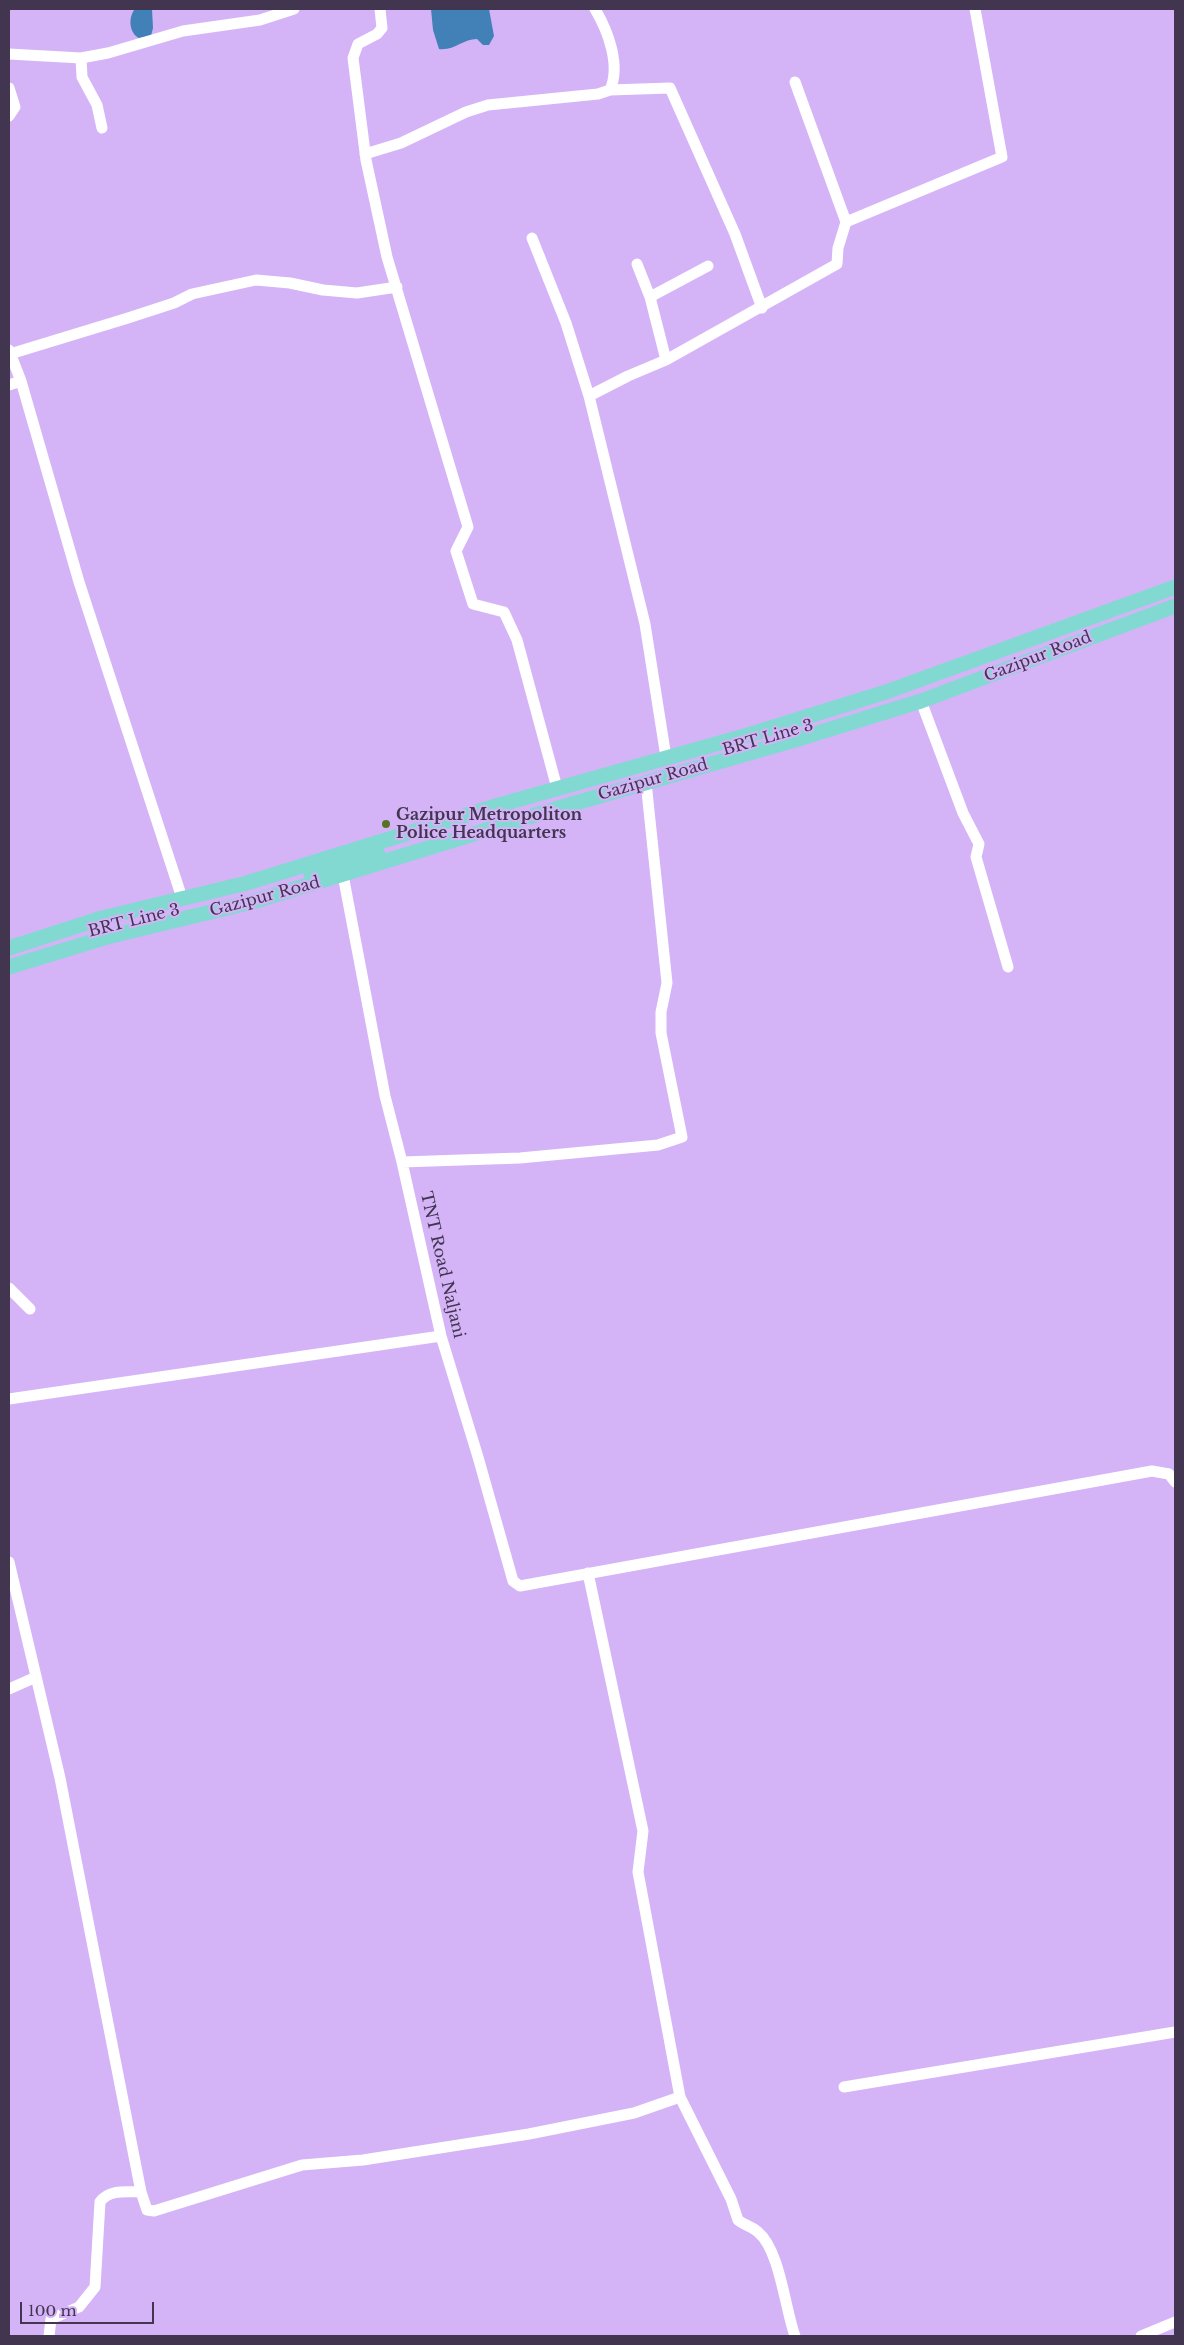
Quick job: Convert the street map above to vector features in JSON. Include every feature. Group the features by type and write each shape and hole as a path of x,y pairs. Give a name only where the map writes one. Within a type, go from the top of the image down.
{"main road":[{"name":"Gazipur Road","path":"9,948 102,918 247,883 557,788 886,692 1175,587"},
{"name":"BRT Line 3","path":"9,957 105,927 250,893 569,795 790,732 989,666 1175,598"},
{"name":"Gazipur Road","path":"9,967 107,937 252,902 646,782 795,740 921,701 1175,606"}],"street":[{"path":"9,54 81,58 108,53 182,32 260,20 294,9"},
{"path":"380,9 382,28 377,34 358,44 353,58 365,154 387,257 468,527 456,551 473,604 504,612 517,640 557,788"},
{"path":"594,9 603,24 612,57 614,74 610,90"},
{"path":"846,222 1002,156 975,9"},
{"path":"81,58 82,77 97,105 102,128"},
{"path":"589,396 628,376 666,360 835,266 846,222 795,82"},
{"path":"9,88 15,108 9,116"},
{"path":"365,154 401,143 466,112 488,105 598,94 610,90 670,88 735,234 762,308"},
{"path":"532,238 566,323 589,396 645,624 666,757"},
{"path":"637,264 650,297 666,360"},
{"path":"650,297 708,266"},
{"path":"182,898 80,582 21,381 10,352 164,306 192,294 256,280 357,293 397,287"},
{"path":"9,385 21,381"},
{"path":"921,701 963,813 979,844 976,857 1008,967"},
{"path":"402,1162 520,1158 658,1144 682,1137 660,1033 661,1012 667,983 646,782"},
{"name":"TNT Road Naljani","path":"343,875 386,1096 441,1336 513,1581 520,1586 1152,1471 1169,1474 1175,1482"},
{"path":"9,1288 30,1309"},
{"path":"9,1399 441,1336"},
{"path":"9,1562 60,1778 141,2192 147,2210 154,2211 302,2165 363,2160 529,2134 634,2113 680,2097"},
{"path":"588,1573 643,1831 638,1872 680,2097 732,2199 738,2220 758,2231 776,2261 794,2336"},
{"path":"9,1689 36,1677"},
{"path":"844,2088 1175,2032"},
{"path":"49,2336 51,2319 79,2307 95,2287 100,2202 104,2197 114,2193 141,2192"},
{"path":"1141,2336 1175,2322"}],"water":[{"path":"135,9 152,9 153,28 151,36 139,38 131,29 131,16"},
{"path":"431,9 489,9 494,36 489,45 483,45 477,39 449,48 439,49 433,30"}],"place":[{"name":"Gazipur Metropoliton Police Headquarters","path":"386,824"}]}
